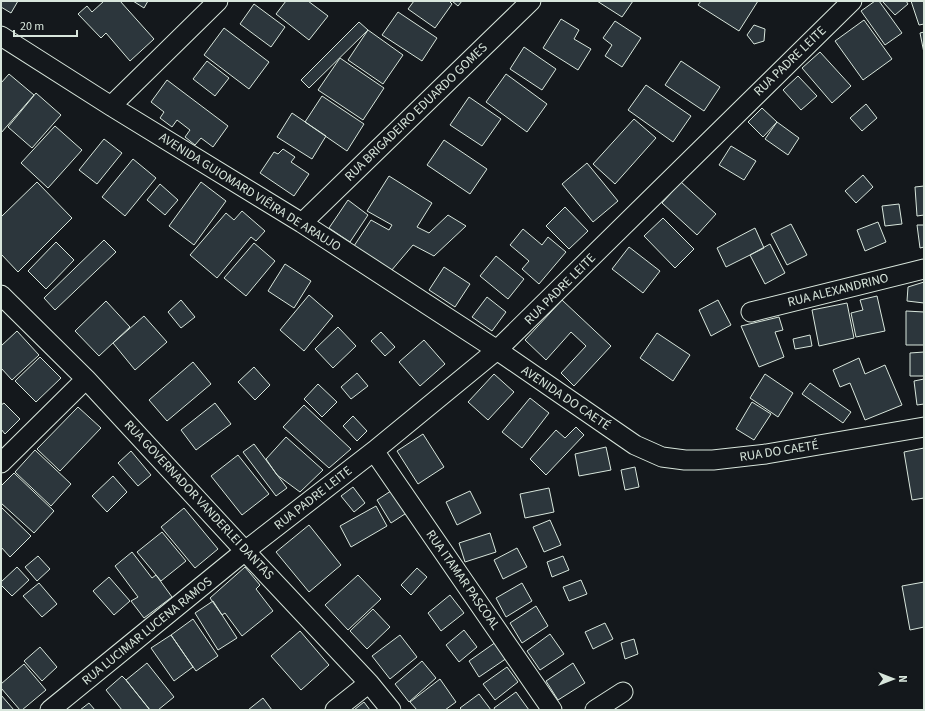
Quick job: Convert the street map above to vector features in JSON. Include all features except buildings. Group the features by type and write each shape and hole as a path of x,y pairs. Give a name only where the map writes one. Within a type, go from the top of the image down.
{"street":[{"path":"112,106 218,1"},
{"name":"RUA BRIGADEIRO EDUARDO GOMES","path":"302,223 531,1"},
{"name":"RUA PADRE LEITE","path":"245,551 374,451 497,350 852,1"},
{"name":"AVENIDA GUIOMARD VIÊIRA DE ARAUJO","path":"1,36 302,223 497,350"},
{"name":"RUA ALEXANDRINO","path":"751,312 924,269"},
{"name":"RUA GOVERNADOR VANDERLEI DANTAS","path":"1,295 86,379 369,683 391,710"},
{"name":"AVENIDA DO CAETÉ","path":"497,350 635,445"},
{"path":"1,463 86,379"},
{"name":"RUA DO CAETÉ","path":"635,445 662,457 685,460 713,460 766,454 924,427"},
{"name":"RUA ITAMAR PASCOAL","path":"374,451 552,710"},
{"name":"RUA LUCIMAR LUCENA RAMOS","path":"50,710 245,551"},
{"path":"335,710 369,683"},
{"path":"595,710 623,692"}]}
